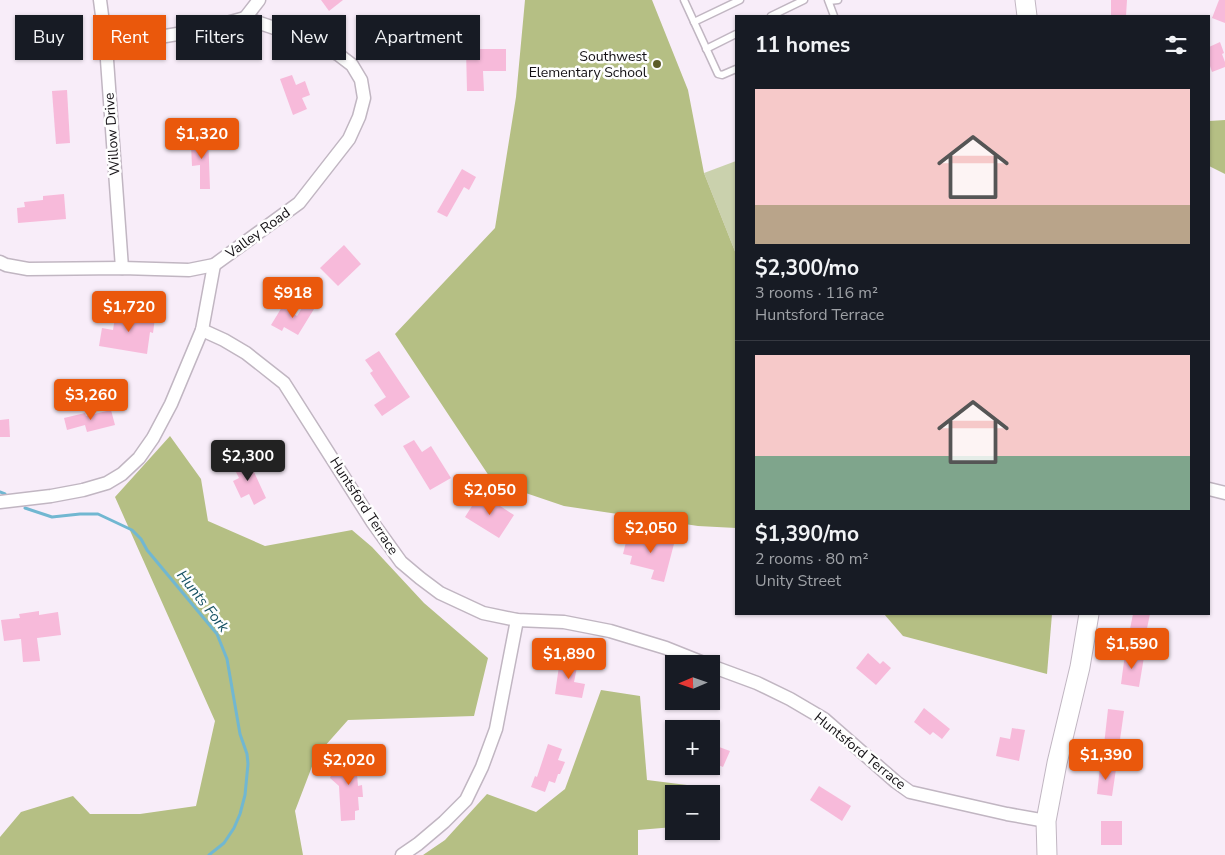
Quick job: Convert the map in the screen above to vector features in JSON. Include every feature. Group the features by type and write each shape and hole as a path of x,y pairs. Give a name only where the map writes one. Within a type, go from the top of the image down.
{"street":[{"name":"Willow Drive","path":"100,0 102,15"},
{"path":"247,15 259,0"},
{"path":"1025,0 1027,15"},
{"name":"Valley Road","path":"0,502 51,496 107,483 122,474 139,458 153,438 171,404 202,330 214,265 299,203 349,139 359,117 364,98 360,80 352,65 339,55 313,41 262,24"},
{"name":"Willow Drive","path":"107,60 122,268"},
{"path":"0,262 28,269 122,268 189,270 214,265"},
{"name":"Huntsford Terrace","path":"202,330 246,353 284,383 373,523 401,562 440,593 483,613 517,620 564,622 610,630 684,655"},
{"path":"1210,489 1225,493"},
{"path":"1047,855 1046,821 1057,763 1080,667 1089,615"},
{"path":"402,855 444,822 466,800 482,767 496,729 517,620"},
{"name":"Huntsford Terrace","path":"720,669 790,698 824,718 896,782 910,792 1046,821"}],"lane":[{"path":"684,0 718,74 722,75 735,68"},
{"path":"694,22 740,0"},
{"path":"773,15 804,0"},
{"path":"834,15 828,0 838,0"},
{"path":"706,49 735,34"}],"green space":[{"path":"525,0 652,0 688,90 704,173 735,251 735,528 698,526 564,506 493,482 395,334 495,228 516,97"},
{"path":"1225,120 1225,174 1210,166 1210,121"},
{"path":"735,161 735,251 704,173"},
{"path":"170,436 201,479 208,521 265,546 352,530 372,547 424,603 488,658 474,716 348,720 316,756 295,811 303,855 0,855 0,837 21,812 73,796 90,814 140,814 196,806 215,721 115,497"},
{"path":"885,615 1052,615 1047,674 903,636"},
{"path":"601,690 640,696 647,780 687,785 665,785 665,828 638,830 638,855 423,855 445,840 487,794 536,812 565,789"}],"building":[{"path":"321,0 343,0 329,11"},
{"path":"1111,0 1127,0 1126,15 1111,15"},
{"path":"1219,0 1225,0 1225,23 1212,18"},
{"path":"1220,42 1225,62 1225,67 1212,72 1210,66 1210,47"},
{"path":"480,49 506,49 506,71 483,71 484,91 467,91 466,60 480,60"},
{"path":"292,75 296,85 305,81 310,95 302,98 307,109 293,115 280,79"},
{"path":"67,90 70,143 56,144 52,91"},
{"path":"208,133 210,189 200,189 200,165 192,166 191,145 199,145 199,134"},
{"path":"462,169 476,177 469,190 464,187 447,217 437,212"},
{"path":"64,194 66,219 18,223 17,208 25,207 24,202 43,200 43,196"},
{"path":"344,245 361,264 338,286 320,268"},
{"path":"305,303 314,309 298,335 284,327 282,331 271,325 282,307 297,316"},
{"path":"116,311 155,318 153,333 150,332 147,354 99,346 102,328 113,330"},
{"path":"379,351 410,397 382,416 374,405 386,397 370,373 373,371 365,360"},
{"path":"111,410 115,425 87,432 85,425 67,430 64,418 85,413 86,416"},
{"path":"9,419 10,437 0,437 0,420"},
{"path":"414,440 422,452 431,446 451,478 430,490 403,446"},
{"path":"248,459 266,498 254,505 249,494 241,498 233,481 239,478 233,466"},
{"path":"483,495 514,515 499,538 465,517 477,498 480,500"},
{"path":"628,534 656,541 658,535 675,540 664,582 651,579 654,570 630,564 632,556 623,554"},
{"path":"39,611 39,615 58,612 61,635 37,638 40,661 23,662 21,639 4,641 1,620 20,618 19,614"},
{"path":"1133,615 1150,615 1146,633 1130,629"},
{"path":"868,653 880,664 883,661 891,668 876,685 856,668"},
{"path":"1125,654 1144,657 1139,687 1121,684"},
{"path":"560,659 578,662 574,682 585,684 582,698 555,694"},
{"path":"924,708 950,729 942,739 933,732 930,735 914,722"},
{"path":"1108,709 1124,711 1119,747 1104,745"},
{"path":"1012,728 1025,730 1019,761 996,756 1000,737 1010,739"},
{"path":"548,744 562,749 558,760 565,762 555,783 549,781 545,792 531,787 535,776 537,777"},
{"path":"720,747 730,751 723,767 720,766"},
{"path":"347,752 364,760 357,774 358,786 362,785 363,797 358,797 359,810 355,811 355,820 341,821 339,786 330,778 335,766 340,768"},
{"path":"1100,767 1116,769 1112,796 1097,794"},
{"path":"819,786 851,806 842,821 810,800"},
{"path":"1101,821 1122,821 1122,845 1101,845"}],"waterway":[{"name":"Hunts Fork","path":"0,492 5,494"},
{"name":"Hunts Fork","path":"25,508 52,517 98,514 132,530 217,634 227,659 240,734 247,754 248,764 245,795 240,814 234,828 224,843 209,855"}],"place":[{"name":"Southwest Elementary School","path":"657,64"}]}
